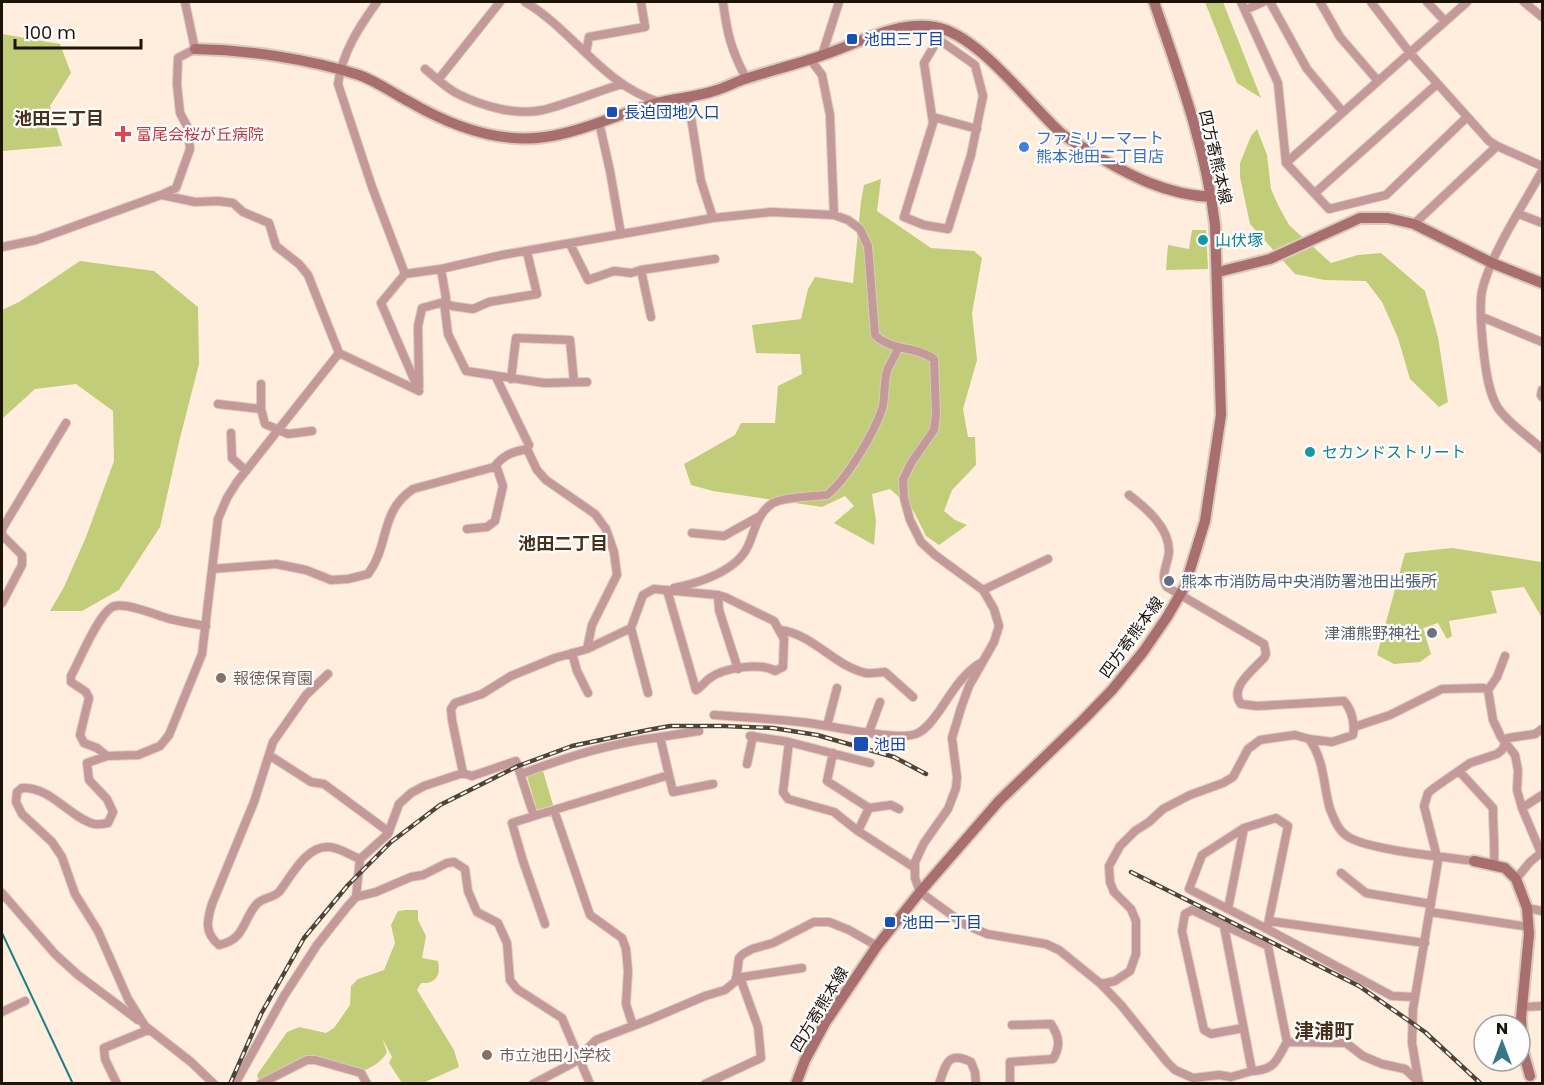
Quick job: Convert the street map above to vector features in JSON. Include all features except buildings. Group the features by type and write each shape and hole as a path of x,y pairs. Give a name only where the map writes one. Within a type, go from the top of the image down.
{"street":[{"path":"185,2 195,49"},
{"path":"376,2 354,35 340,70 338,84 372,187 405,274"},
{"path":"438,80 500,2"},
{"path":"525,2 543,12 614,80 645,98 660,102"},
{"path":"543,12 544,2"},
{"path":"586,53 589,37 645,27 641,2"},
{"path":"723,2 728,38 746,78"},
{"path":"822,55 839,2"},
{"name":"四方寄熊本線","path":"796,1083 805,1060 825,1023 877,946 920,892 999,801 1112,690 1143,652 1167,617 1188,579 1205,520 1220,426 1218,272 1212,197 1202,150 1154,2"},
{"path":"1241,2 1278,82 1286,163 1329,209 1386,195 1467,117"},
{"path":"1245,10 1263,2"},
{"path":"1270,2 1307,69 1343,112"},
{"path":"1320,2 1340,37 1378,81"},
{"path":"1371,2 1410,53 1489,141 1542,166"},
{"path":"1427,2 1445,21"},
{"path":"1286,163 1467,2"},
{"path":"1524,2 1542,17"},
{"path":"2,248 36,240 176,188 190,149 188,128 180,113 177,84 178,58 195,49 230,50 340,70 363,76 457,126 504,138 547,137 660,102 688,98 717,90 746,78 885,33 921,26 971,45 1063,135 1146,182 1189,196 1212,197"},
{"path":"939,34 975,65 983,96 971,155 948,228 924,225 903,218 933,123 924,63 939,34"},
{"path":"810,59 822,75 830,115 834,215"},
{"path":"425,69 456,93 476,102 502,109 525,111 542,110 622,84"},
{"path":"1315,193 1437,84"},
{"path":"688,98 701,181 713,218"},
{"path":"933,117 977,129"},
{"path":"599,122 621,234"},
{"path":"1414,224 1497,146"},
{"path":"1542,171 1492,262 1482,292 1485,363 1491,391 1498,408 1542,449"},
{"path":"161,195 195,202 218,201 233,204 243,212 269,223 276,246 299,264 308,275 339,353 419,391"},
{"path":"419,391 381,303 405,274 713,218 771,212 834,215 848,220 860,229 868,246 875,335 881,341 925,352 934,359 936,414 934,430 911,463 903,480 904,498 910,520 921,542 983,590 994,609 999,626 985,659 969,686 952,738 957,777 956,788 948,809 915,862 915,878 920,892 964,924 987,934 1046,944 1059,950 1101,984 1175,1070 1193,1078 1219,1075 1232,1080 1252,1071 1266,1071 1275,1064 1287,1042 1268,946 1192,910 1185,914 1182,931 1204,1030 1211,1034 1243,1028"},
{"path":"1519,214 1542,223"},
{"path":"1218,272 1270,259 1360,218 1388,218 1414,224 1492,262 1542,283"},
{"path":"570,244 588,280 614,271 631,273 715,259"},
{"path":"419,391 418,326 422,308 444,302 452,306 473,309 489,302 537,294 527,252"},
{"path":"441,269 446,298 444,302 448,334 466,371 544,383 587,382"},
{"path":"641,270 651,317"},
{"path":"1482,317 1542,342"},
{"path":"512,379 516,338 570,340 574,382"},
{"path":"692,533 724,536 759,517 771,504 778,501 827,495 835,489 861,452 882,409 888,368 895,358 898,347"},
{"path":"214,1083 142,1023 128,999 98,931 75,894 62,857 52,842 22,814 16,802 17,792 27,787 45,794 95,825 108,823 113,812 107,799 89,780 87,763 107,756 138,755 160,746 169,735 201,654 218,519 227,498 278,429 339,353"},
{"path":"496,377 529,445 527,449 537,470 546,480 595,514 606,530 614,552 617,575 592,626 586,649"},
{"path":"261,384 261,409 265,424 288,434 312,431"},
{"path":"1542,390 1542,397"},
{"path":"218,404 261,409"},
{"path":"2,603 22,566 22,555 2,535 2,530 66,423"},
{"path":"231,433 232,458 246,471"},
{"path":"212,569 276,564 306,570 331,580 368,574 378,561 394,506 404,495 413,489 494,467 510,452 527,449"},
{"path":"467,528 487,527 495,521 503,486 496,465"},
{"path":"1101,984 1115,981 1130,971 1136,954 1136,921 1131,909 1114,892 1110,882 1109,866 1120,846 1135,831 1163,810 1233,777 1253,744 1287,735 1303,736 1309,739 1342,740 1353,735 1354,727 1344,701 1257,706 1241,704 1238,700 1238,689 1264,658 1266,654 1264,644 1167,586 1164,582 1169,549 1164,532 1155,518 1129,495"},
{"path":"667,590 696,584 725,571 747,549 759,517"},
{"path":"983,590 1048,560"},
{"path":"648,693 632,628 643,595 654,588 718,595 774,621 784,639 783,667 775,671 756,666 738,669 710,677 700,689 696,690 667,590"},
{"path":"718,595 719,610 738,669"},
{"path":"107,756 97,748 84,743 80,735 89,698 86,692 71,681 71,676 108,609 116,605 129,607 170,619 206,626"},
{"path":"463,773 452,720 451,709 455,702 482,694 512,676 586,649 632,628"},
{"path":"780,630 801,635 833,657 868,674 885,672 913,698"},
{"path":"572,653 588,693"},
{"path":"1504,657 1497,677 1488,690 1493,720 1515,755 1518,770 1517,790 1522,808 1542,852 1530,861 1516,879"},
{"path":"714,715 906,736 918,734 928,725 959,682 973,667 985,659"},
{"path":"328,674 306,694 273,742 254,802 212,904 207,920 208,932 219,945 231,942 243,929 261,899 276,895 307,856 318,849 329,847 360,859"},
{"path":"827,726 837,688"},
{"path":"1354,727 1373,723 1442,690 1484,688 1488,690"},
{"path":"870,732 880,702"},
{"path":"1419,1083 1411,1032 1438,855 1424,806 1428,793 1470,763 1497,754 1502,750 1508,738 1535,734 1542,729"},
{"path":"521,774 575,754 619,743 699,731"},
{"path":"747,764 751,736 789,742 870,763"},
{"path":"660,737 674,792 713,784"},
{"path":"1309,739 1321,761 1330,808 1339,830 1349,838 1373,845 1494,865 1505,868 1516,879 1527,908 1529,927 1522,1007 1523,1051 1532,1080"},
{"path":"789,742 783,792 788,799 834,812 858,831 915,868"},
{"path":"833,753 827,781 868,808 891,805 899,809"},
{"path":"269,755 311,782 324,784 389,832"},
{"path":"236,1083 289,988 317,945 356,897 360,859 389,832 399,804 411,793 424,786 463,773 472,776 516,761 534,816"},
{"path":"1459,771 1493,808 1494,865"},
{"path":"545,924 512,823 669,775"},
{"path":"1522,808 1542,795"},
{"path":"858,831 868,808"},
{"path":"554,810 590,915 621,938 626,949 628,971 626,1004 633,1026"},
{"path":"1268,925 1288,826 1276,818 1244,828 1202,855 1189,889 1228,909 1268,925 1392,996 1415,997"},
{"path":"1228,909 1244,828"},
{"path":"356,897 423,875 447,862 454,862 465,869 468,891 477,912 498,923 507,943 510,980 517,989 562,1018 590,1083"},
{"path":"1341,873 1366,893 1529,927"},
{"path":"2,893 56,954 78,975 142,1023"},
{"path":"1527,908 1542,911"},
{"path":"533,1083 573,1063 596,1040 725,990 736,981 740,958 743,954 752,949 773,944 814,922 829,922 877,946"},
{"path":"1268,925 1425,943"},
{"path":"1224,926 1252,1071"},
{"path":"736,978 802,968"},
{"path":"705,1083 761,1058 759,1027 742,983 736,978"},
{"path":"2,1012 25,1001"},
{"path":"1522,1007 1542,1006"},
{"path":"1010,1083 1010,1062 1053,1059 1058,1050 1058,1033 1051,1024 1012,1025"},
{"path":"117,1083 105,1059 104,1048 148,1030"},
{"path":"1287,1042 1346,1043 1363,1056 1382,1064 1405,1069 1419,1083"},
{"path":"939,1083 945,1066 951,1059 961,1057 971,1062 976,1083"},
{"path":"260,1083 307,1060 315,1060 361,1073 367,1083"}],"green space":[{"path":"1205,2 1223,2 1261,98 1237,83"},
{"path":"2,34 60,44 71,73 50,106 62,146 2,151"},
{"path":"1257,129 1267,155 1271,189 1289,225 1331,263 1358,255 1381,253 1425,291 1438,337 1448,402 1439,407 1410,379 1398,338 1382,302 1366,281 1325,280 1295,274 1250,224 1240,177 1240,163 1251,136"},
{"path":"881,179 877,211 931,248 974,251 982,258 972,313 977,360 963,409 968,437 975,437 976,465 952,490 944,511 955,520 967,525 939,545 926,536 913,510 890,489 872,494 876,521 874,545 834,523 854,506 845,496 822,507 713,491 691,485 684,464 735,435 741,423 775,423 778,386 802,374 800,354 756,353 752,325 801,319 808,289 815,277 853,283 864,185"},
{"path":"1192,230 1206,230 1208,269 1166,270 1168,245 1189,249"},
{"path":"80,261 154,271 198,307 199,364 160,527 119,590 82,611 50,611 64,587 86,537 114,461 113,411 76,384 35,389 2,419 2,310 19,302"},
{"path":"1452,548 1542,562 1542,618 1524,587 1491,591 1497,613 1449,621 1452,636 1447,639 1438,623 1423,628 1431,654 1420,662 1394,664 1377,655 1405,553"},
{"path":"543,771 553,805 537,810 527,776"},
{"path":"418,910 418,920 426,936 422,958 438,961 439,966 436,978 430,982 421,983 417,990 454,1050 459,1067 423,1083 402,1083 389,1063 392,1057 382,1038 387,1052 385,1056 376,1064 360,1072 314,1059 259,1081 257,1075 287,1032 299,1027 326,1033 334,1028 350,1005 351,986 358,979 384,970 395,943 391,925 398,911"}],"waterway":[{"path":"2,933 73,1084"}],"railway":[{"path":"230,1084 261,1014 304,938 348,885 391,842 440,805 518,766 572,746 648,730 670,726 724,726 773,728 817,735 894,757 926,774"},
{"path":"1131,872 1359,986 1425,1032 1481,1084"}],"place":[{"name":"池田三丁目","path":"852,39"},
{"name":"長迫団地入口","path":"612,112"},
{"name":"富尾会桜が丘病院","path":"123,134"},
{"name":"ファミリーマート 熊本池田二丁目店","path":"1024,147"},
{"name":"山伏塚","path":"1203,240"},
{"name":"セカンドストリート","path":"1310,452"},
{"name":"熊本市消防局中央消防署池田出張所","path":"1169,581"},
{"name":"津浦熊野神社","path":"1432,633"},
{"name":"報徳保育園","path":"221,678"},
{"name":"池田","path":"861,744"},
{"name":"池田一丁目","path":"890,922"},
{"name":"市立池田小学校","path":"487,1055"}],"district":[{"name":"池田三丁目","path":"59,119"},
{"name":"池田二丁目","path":"563,544"},
{"name":"津浦町","path":"1324,1031"}]}
